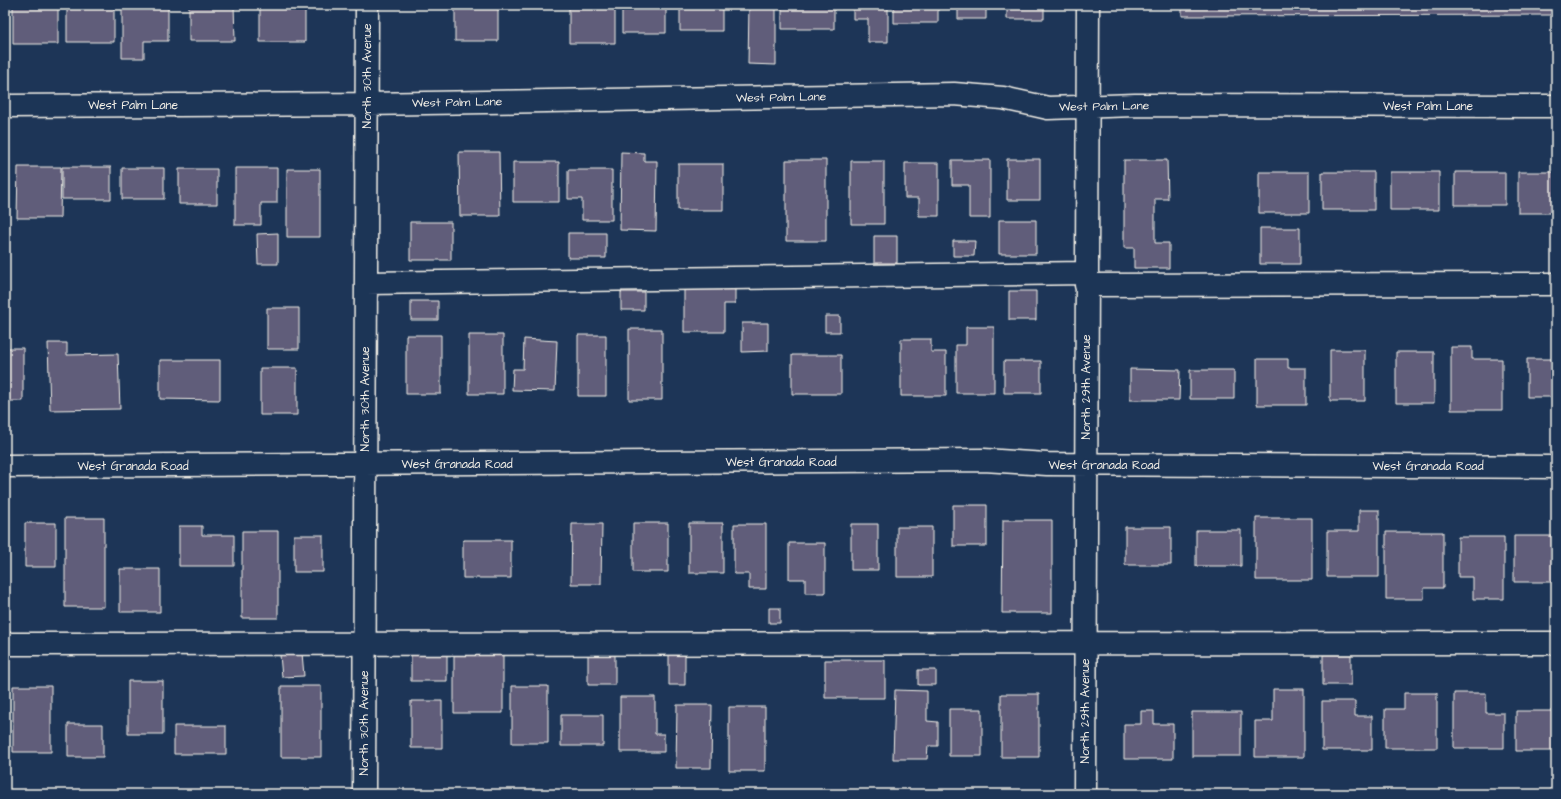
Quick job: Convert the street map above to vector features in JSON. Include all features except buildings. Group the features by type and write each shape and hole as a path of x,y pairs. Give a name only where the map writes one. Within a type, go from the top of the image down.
{"street":[{"name":"North 30th Avenue","path":"364,794 367,5"},
{"name":"North 29th Avenue","path":"1085,794 1088,5"},
{"name":"West Palm Lane","path":"5,106 367,104 954,94 1003,98 1048,108 1135,105 1556,106"},
{"path":"366,283 1086,279 1556,284"},
{"name":"West Granada Road","path":"5,466 365,465 976,460 1047,464 1556,467"},
{"path":"5,644 1556,642"}]}
